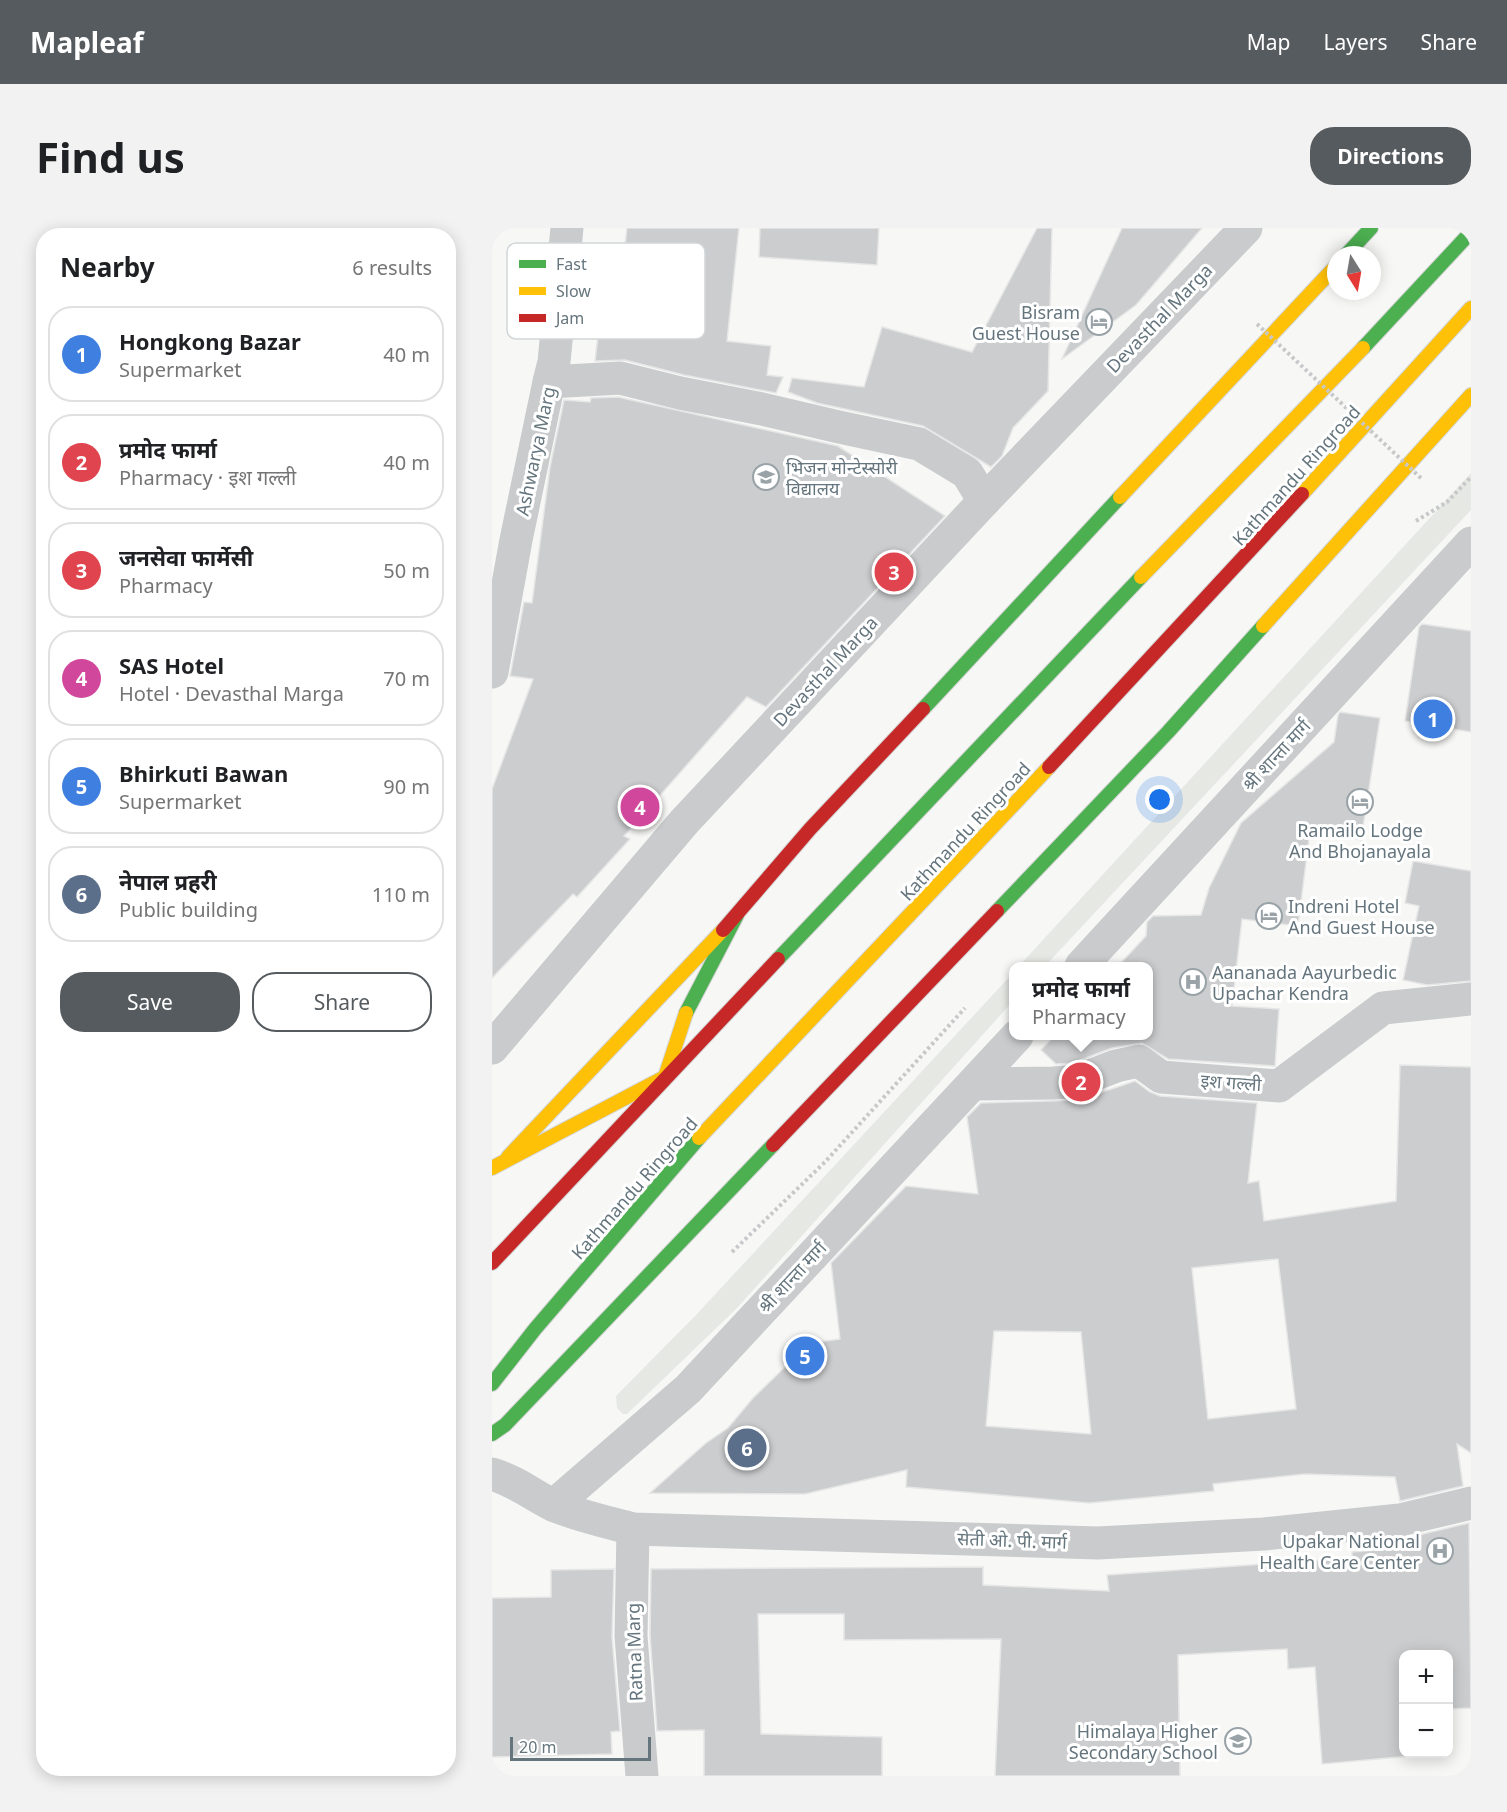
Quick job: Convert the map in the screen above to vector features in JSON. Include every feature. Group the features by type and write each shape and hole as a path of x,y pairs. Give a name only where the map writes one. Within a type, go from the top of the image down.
{"main road":[{"path":"1355,246 1371,228"},
{"name":"Kathmandu Ringroad","path":"492,1263 665,1077 1173,543 1405,305 1471,232"},
{"path":"496,1162 737,915 810,829 1327,276"},
{"name":"Kathmandu Ringroad","path":"492,1384 535,1329 693,1145 1255,547 1471,308"},
{"path":"492,1434 505,1425 1168,732 1471,395"},
{"path":"496,1162 665,1077 689,1005 737,915"}],"street":[{"name":"Ashwarya Marg","path":"566,243 567,228"},
{"name":"Devasthal Marga","path":"492,1048 684,822 984,501 1246,228"},
{"name":"Ashwarya Marg","path":"492,672 516,540 554,362 556,339"},
{"path":"549,382 620,378 919,444 967,473 984,501"},
{"name":"श्री शान्ता मार्ग","path":"1085,962 1471,543"},
{"name":"इश गल्ली","path":"973,1084 1077,1081 1139,1060 1161,1077 1279,1086 1383,1008 1471,999"},
{"name":"श्री शान्ता मार्ग","path":"554,1505 688,1389 1013,1040"},
{"name":"सेती ओ. पी. मार्ग","path":"492,1474 512,1480 554,1505 588,1518 633,1529 1098,1543 1264,1534 1400,1520 1471,1503"},
{"name":"Ratna Marg","path":"633,1529 631,1636 642,1776"}],"path":[{"path":"1257,324 1423,480"}],"shaded area":[{"path":"1471,473 1471,510 1049,962 1023,962"},
{"path":"1009,977 1009,1005 737,1308 627,1414 623,1414 617,1408 616,1396 696,1315"}],"building":[{"path":"627,228 739,228 727,341 771,346 767,375 783,377 776,393 684,375 625,360 595,361 598,339 705,339 705,243 625,243"},
{"path":"760,228 879,228 877,265 759,257"},
{"path":"1037,228 1052,228 1048,391 1013,428 1002,456 991,467 923,426 817,403 788,392 792,378 864,387 882,327 972,352"},
{"path":"1122,228 1202,228 1136,305 1062,359"},
{"path":"618,397 838,446 945,516 766,707 747,697 624,836 630,839 577,897 573,894 492,978 492,789 533,679 510,676 524,602 532,603 550,467 564,400 590,402 591,398"},
{"path":"1422,624 1471,631 1471,732 1405,721 1419,627"},
{"path":"1340,712 1380,718 1361,840 1310,831 1298,926 1242,919 1232,1006 1279,1009 1275,1066 1168,1059 1142,1043 1112,1048 1073,1063 1056,1064 1041,1050 1050,1040 1153,1040 1153,962 1122,962 1146,936 1147,922 1153,916 1201,915 1209,888 1241,823 1334,742"},
{"path":"1413,861 1471,871 1471,981 1427,985 1403,980 1419,906 1405,903"},
{"path":"1400,1065 1471,1067 1471,1453 1457,1444 1463,1486 1400,1501 1395,1477 1305,1474 1213,1484 1214,1491 1089,1503 906,1487 907,1470 805,1494 650,1493 706,1443 728,1428 753,1398 810,1343 840,1339 831,1263 906,1186 978,1194 967,1117 981,1103 1079,1100 1135,1081 1160,1096 1257,1103 1248,1183 1259,1181 1264,1221 1396,1201","holes":["1278,1259 1296,1409 1208,1419 1192,1268","994,1331 1081,1332 1091,1434 986,1426"]},
{"path":"1469,1523 1471,1708 1453,1709 1453,1650 1399,1650 1399,1757 1322,1764 1315,1667 1288,1669 1287,1649 1178,1655 1180,1776 995,1776 1001,1639 844,1640 844,1614 758,1614 761,1734 882,1737 882,1776 704,1776 704,1730 657,1731 650,1635 651,1569 983,1567 983,1585 1109,1591 1107,1575 1352,1558 1352,1552 1408,1547 1406,1538"},
{"path":"614,1569 612,1637 620,1731 611,1732 612,1754 492,1757 492,1598 551,1597 551,1570"}],"traffic: fast":[{"path":"1354,246 1371,228"},
{"path":"1363,348 1471,232"},
{"path":"923,709 1120,497"},
{"path":"778,959 1141,577"},
{"path":"997,911 1168,732 1263,626"},
{"path":"686,1013 737,915"},
{"path":"492,1384 535,1329 699,1138"},
{"path":"492,1434 505,1425 773,1145"}],"traffic: slow":[{"path":"1120,497 1327,276"},
{"path":"1302,494 1471,308"},
{"path":"1141,577 1363,348"},
{"path":"1263,626 1471,395"},
{"path":"699,1138 1049,767"},
{"path":"508,1157 723,930"},
{"path":"492,1168 665,1077 686,1013"}],"traffic: jam":[{"path":"1049,767 1302,494"},
{"path":"723,930 810,829 923,709"},
{"path":"773,1145 997,911"},
{"path":"492,1263 778,959"}],"place":[{"name":"Bisram Guest House","path":"1099,322"},
{"name":"भिजन मोन्टेस्सोरी विद्यालय","path":"766,477"},
{"name":"जनसेवा फार्मेसी","path":"894,572"},
{"name":"Hongkong Bazar","path":"1433,719"},
{"name":"Ramailo Lodge And Bhojanayala","path":"1360,802"},
{"name":"SAS Hotel","path":"640,807"},
{"name":"Indreni Hotel And Guest House","path":"1269,916"},
{"name":"Aananada Aayurbedic Upachar Kendra","path":"1193,982"},
{"name":"प्रमोद फार्मा","path":"1081,1082"},
{"name":"Bhirkuti Bawan","path":"805,1356"},
{"name":"नेपाल प्रहरी","path":"747,1448"},
{"name":"Upakar National Health Care Center","path":"1440,1551"},
{"name":"Himalaya Higher Secondary School","path":"1238,1741"}]}
